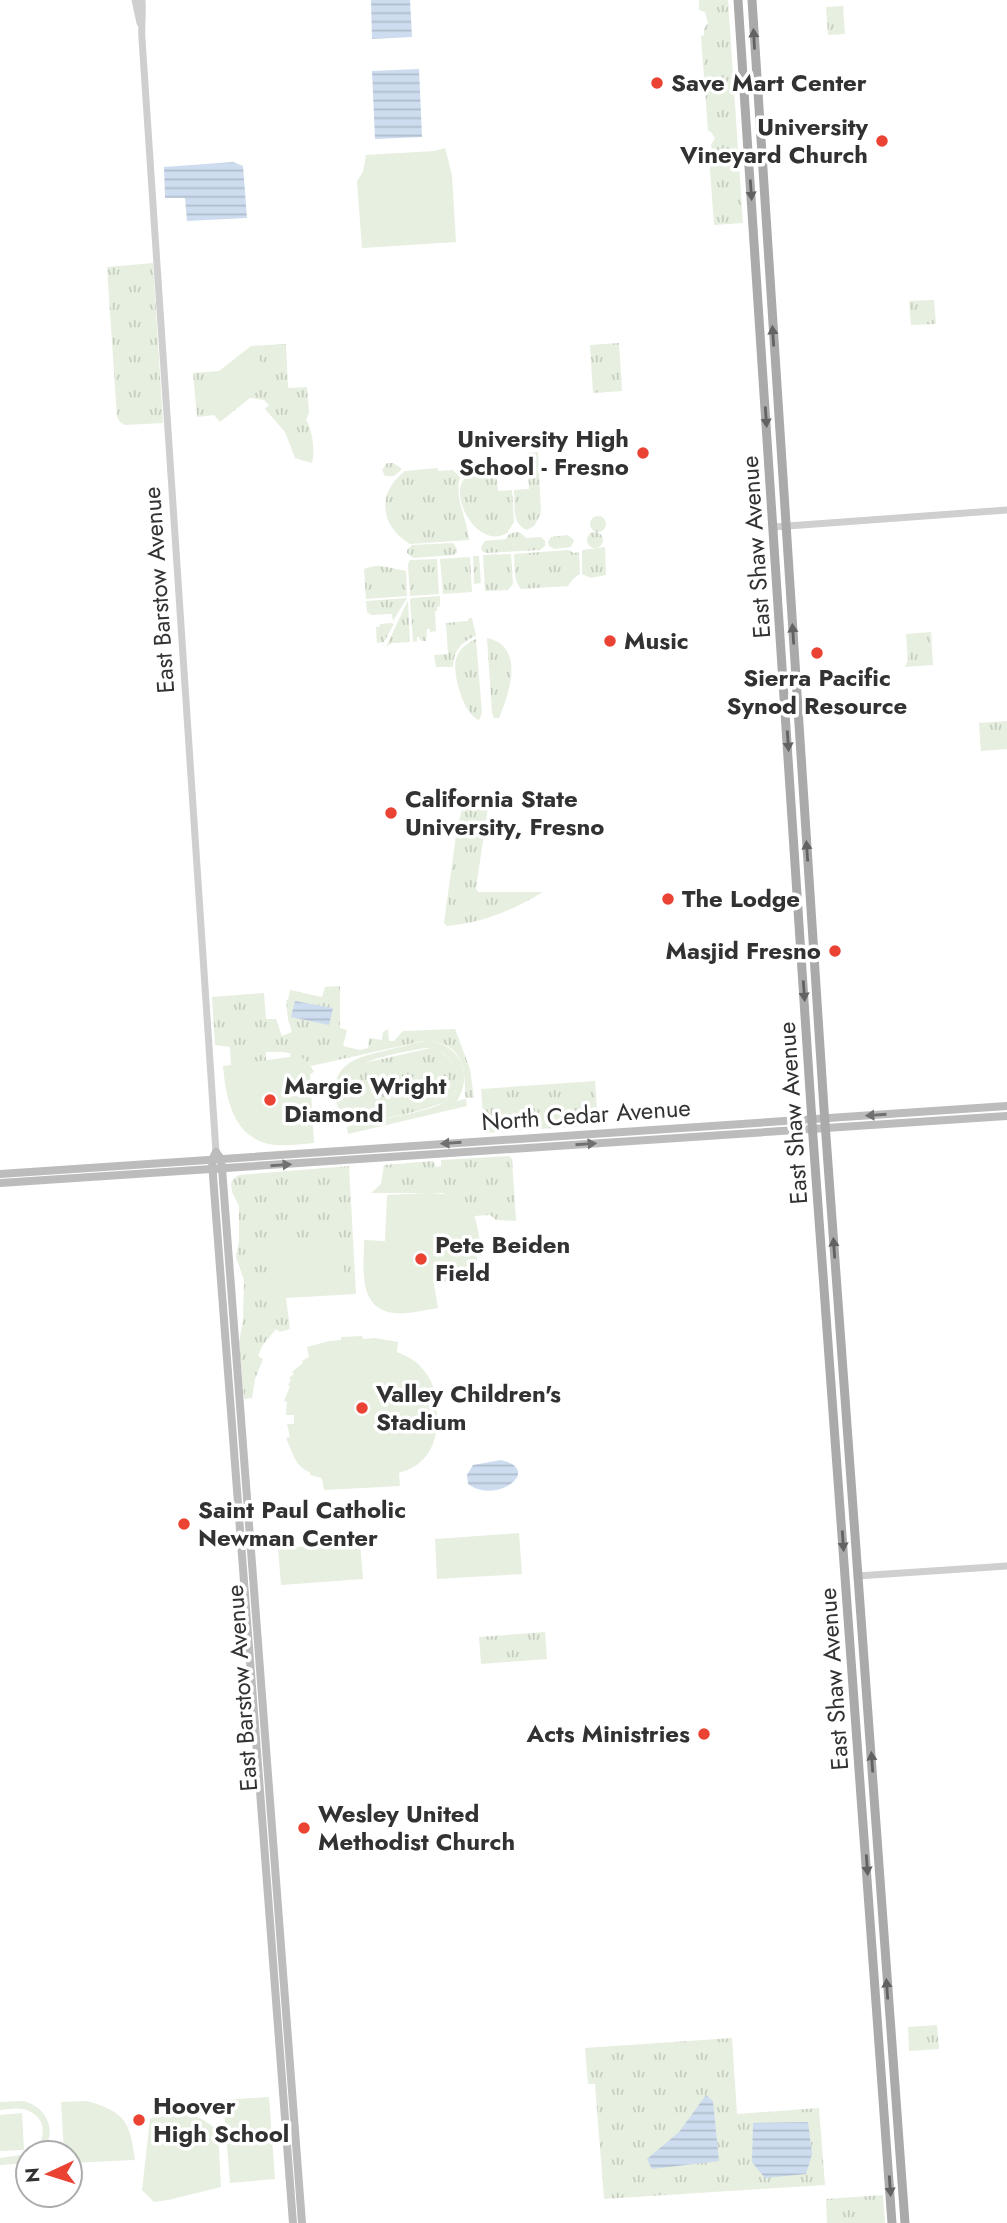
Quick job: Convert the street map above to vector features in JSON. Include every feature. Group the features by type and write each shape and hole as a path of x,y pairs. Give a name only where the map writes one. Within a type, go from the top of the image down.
{"main road":[{"name":"East Shaw Avenue","path":"738,0 812,1119 892,2223"},
{"name":"East Shaw Avenue","path":"752,0 846,1425 905,2223"},
{"path":"799,919 807,943 808,968 815,973"},
{"path":"968,1114 982,1112 985,1108 1007,1106"},
{"name":"North Cedar Avenue","path":"0,1183 217,1162 746,1122 951,1110 968,1114 1007,1116"},
{"path":"904,1123 909,1117 951,1110"},
{"name":"North Cedar Avenue","path":"3,1174 826,1129 944,1121 968,1114"},
{"path":"696,1136 701,1131 727,1129 746,1122"},
{"path":"671,1138 690,1127"},
{"name":"East Barstow Avenue","path":"217,1162 293,2223"},
{"name":"East Barstow Avenue","path":"217,1162 302,2223"},
{"path":"827,1326 835,1348 840,1418 846,1425"},
{"path":"835,1426 841,1430 846,1500 853,1522"},
{"path":"876,2001 883,2017 886,2060 893,2064"},
{"path":"881,2065 886,2068 888,2074 893,2143 900,2166"}],"street":[{"name":"East Barstow Avenue","path":"135,0 141,24 217,1162"},
{"name":"East Barstow Avenue","path":"141,24 144,20 142,0"},
{"path":"774,527 1007,510"},
{"path":"858,1576 1007,1566"}],"green space":[{"path":"699,0 728,0 743,223 714,225 709,155 712,154 711,145 715,138 708,131 701,36 704,35 708,23 705,12 699,10"},
{"path":"843,6 845,34 828,35 826,7"},
{"path":"445,148 452,175 456,242 362,248 357,181 363,172 366,155"},
{"path":"153,263 163,423 125,425 117,417 107,267"},
{"path":"934,300 936,324 911,325 909,301"},
{"path":"619,343 622,391 593,393 590,345"},
{"path":"286,344 288,388 307,387 309,413 306,420 313,441 312,463 295,458 285,432 265,409 269,405 264,400 250,398 220,422 214,415 197,417 193,373 219,371 251,346"},
{"path":"252,350 274,379 220,420 198,391"},
{"path":"538,452 541,513 534,526 527,530 516,518 514,490 529,489 527,453"},
{"path":"387,463 393,463 401,470 394,476 385,476 382,470"},
{"path":"438,468 438,471 453,470 460,477 460,501 469,540 410,544 392,528 388,519 385,509 389,489 405,471"},
{"path":"496,474 498,491 512,490 514,522 507,533 495,536 484,534 474,526 462,503 460,492 462,482 469,476"},
{"path":"598,516 604,518 604,530 598,532 592,530 590,524 592,518"},
{"path":"516,532 526,538 541,537 545,546 540,550 482,551 481,547 485,541 506,539 509,534"},
{"path":"595,532 603,540 595,548 587,540"},
{"path":"568,535 574,540 571,547 554,549 549,546 551,537"},
{"path":"453,543 457,553 453,555 413,558 407,553 412,545"},
{"path":"605,547 606,575 591,578 582,574 582,550"},
{"path":"568,550 579,552 580,574 568,586 521,589 516,577 514,554"},
{"path":"511,554 513,584 508,590 485,591 483,555"},
{"path":"473,556 479,556 481,583 474,584"},
{"path":"470,557 472,592 443,594 440,559"},
{"path":"437,559 439,594 410,596 410,560"},
{"path":"374,566 406,571 407,596 366,599 364,569"},
{"path":"440,596 440,606 435,611 436,631 430,632 430,629 427,629 426,641 417,637 417,641 413,642 411,598"},
{"path":"407,598 393,621 392,614 371,615 367,612 366,601"},
{"path":"408,600 410,642 392,643 386,647"},
{"path":"472,618 476,636 459,647 453,667 436,667 434,655 448,654 446,623 468,621"},
{"path":"394,624 384,642 377,643 376,627"},
{"path":"931,632 933,665 905,667 908,660 906,634"},
{"path":"487,638 507,650 511,661 510,684 499,718 494,718 492,713"},
{"path":"476,639 482,713 479,720 464,702 455,666 461,649"},
{"path":"1007,721 1007,749 981,751 979,723"},
{"path":"490,794 476,888 478,892 543,892 497,915 447,926 444,923 457,828 466,795"},
{"path":"340,986 340,1028 347,1030 343,1046 360,1050 368,1048 369,1038 382,1040 383,1032 388,1029 389,1041 394,1041 403,1031 455,1029 470,1069 474,1098 465,1098 464,1075 459,1057 446,1045 436,1042 423,1041 311,1066 296,1055 285,1052 266,1052 266,1061 231,1065 230,1047 215,1045 212,997 264,993 266,1019 276,1019 282,1036 292,1032 286,1000 290,990 322,997 325,987"},
{"path":"426,1041 438,1043 455,1053 463,1070 464,1080 457,1101 466,1099 467,1106 348,1134 347,1127 355,1124 341,1112 335,1094 339,1074 344,1067 369,1055","holes":["426,1048 436,1050 452,1062 458,1079 452,1096 443,1103 372,1121 356,1116 347,1109 341,1090 344,1079 354,1069 367,1062 399,1053"]},
{"path":"431,1048 447,1057 456,1070 457,1086 446,1101 420,1110 373,1120 356,1117 348,1111 342,1094 343,1084 354,1068 364,1063"},
{"name":"Margie Wright Diamond","path":"291,1053 304,1060 314,1072 310,1074 314,1143 276,1145 262,1142 250,1136 235,1117 230,1105 223,1066 290,1057"},
{"path":"595,1081 598,1125 484,1133 481,1089"},
{"path":"509,1156 512,1159 516,1221 496,1220 490,1215 474,1216 471,1209 443,1193 371,1193 381,1184 384,1165 433,1161 436,1167 441,1166 441,1160"},
{"path":"349,1166 356,1294 286,1298 290,1329 280,1332 276,1329 262,1346 258,1356 263,1359 255,1379 252,1398 244,1399 239,1342 243,1321 244,1280 236,1257 239,1206 232,1192 233,1179 239,1175"},
{"name":"Pete Beiden Field","path":"426,1193 460,1198 471,1209 480,1242 476,1243 478,1277 434,1284 438,1308 404,1313 382,1310 374,1304 365,1285 364,1240 385,1241 387,1195"},
{"path":"342,1241 346,1290 270,1295 267,1247"},
{"name":"Valley Children's Stadium","path":"362,1336 363,1339 398,1342 397,1352 415,1361 428,1376 437,1404 434,1441 418,1464 399,1473 400,1486 324,1490 322,1478 310,1475 310,1472 301,1467 286,1438 290,1437 287,1424 294,1424 294,1415 286,1415 287,1402 284,1401 290,1386 289,1378 302,1361 309,1357 307,1347 341,1340 341,1337"},
{"path":"519,1533 522,1574 437,1579 435,1539"},
{"path":"360,1543 363,1579 281,1585 278,1548"},
{"path":"545,1632 547,1659 481,1664 479,1637"},
{"path":"937,2025 939,2049 909,2051 908,2027"},
{"path":"732,2038 737,2114 819,2108 825,2185 604,2199 595,2084 588,2084 585,2048"},
{"path":"269,2097 275,2179 230,2183 223,2100"},
{"path":"23,2101 39,2109 48,2121 48,2139 41,2139 42,2125 35,2115 22,2109 0,2110 0,2102"},
{"path":"87,2101 118,2114 128,2127 135,2160 84,2162 84,2139 63,2139 61,2102"},
{"path":"176,2112 199,2118 218,2131 221,2187 154,2202 142,2190 150,2119"},
{"path":"22,2113 23,2139 14,2139 14,2150 0,2151 0,2115"},
{"path":"14,2156 14,2164 0,2165 0,2158"},
{"path":"883,2195 885,2223 827,2223 826,2199"}],"water":[{"path":"371,0 410,0 412,37 372,39"},
{"path":"419,69 422,137 375,139 372,71"},
{"path":"233,162 243,166 247,218 187,221 185,198 165,198 164,167"},
{"path":"295,1001 333,1008 329,1025 291,1017"},
{"path":"501,1460 513,1465 518,1471 517,1478 511,1484 491,1491 468,1484 467,1475 473,1465"},
{"path":"706,2095 713,2101 719,2161 652,2169 647,2159 679,2132"},
{"path":"808,2122 812,2154 806,2174 765,2178 752,2162 753,2123"}],"place":[{"name":"Save Mart Center","path":"657,83"},
{"name":"University Vineyard Church","path":"882,141"},
{"name":"University High School - Fresno","path":"643,453"},
{"name":"Music","path":"610,641"},
{"name":"Sierra Pacific Synod Resource","path":"817,653"},
{"name":"California State University, Fresno","path":"391,813"},
{"name":"The Lodge","path":"668,899"},
{"name":"Masjid Fresno","path":"835,951"},
{"name":"Margie Wright Diamond","path":"270,1100"},
{"name":"Pete Beiden Field","path":"421,1259"},
{"name":"Valley Children's Stadium","path":"362,1408"},
{"name":"Saint Paul Catholic Newman Center","path":"184,1524"},
{"name":"Acts Ministries","path":"704,1734"},
{"name":"Wesley United Methodist Church","path":"304,1828"},
{"name":"Hoover High School","path":"139,2120"}]}
